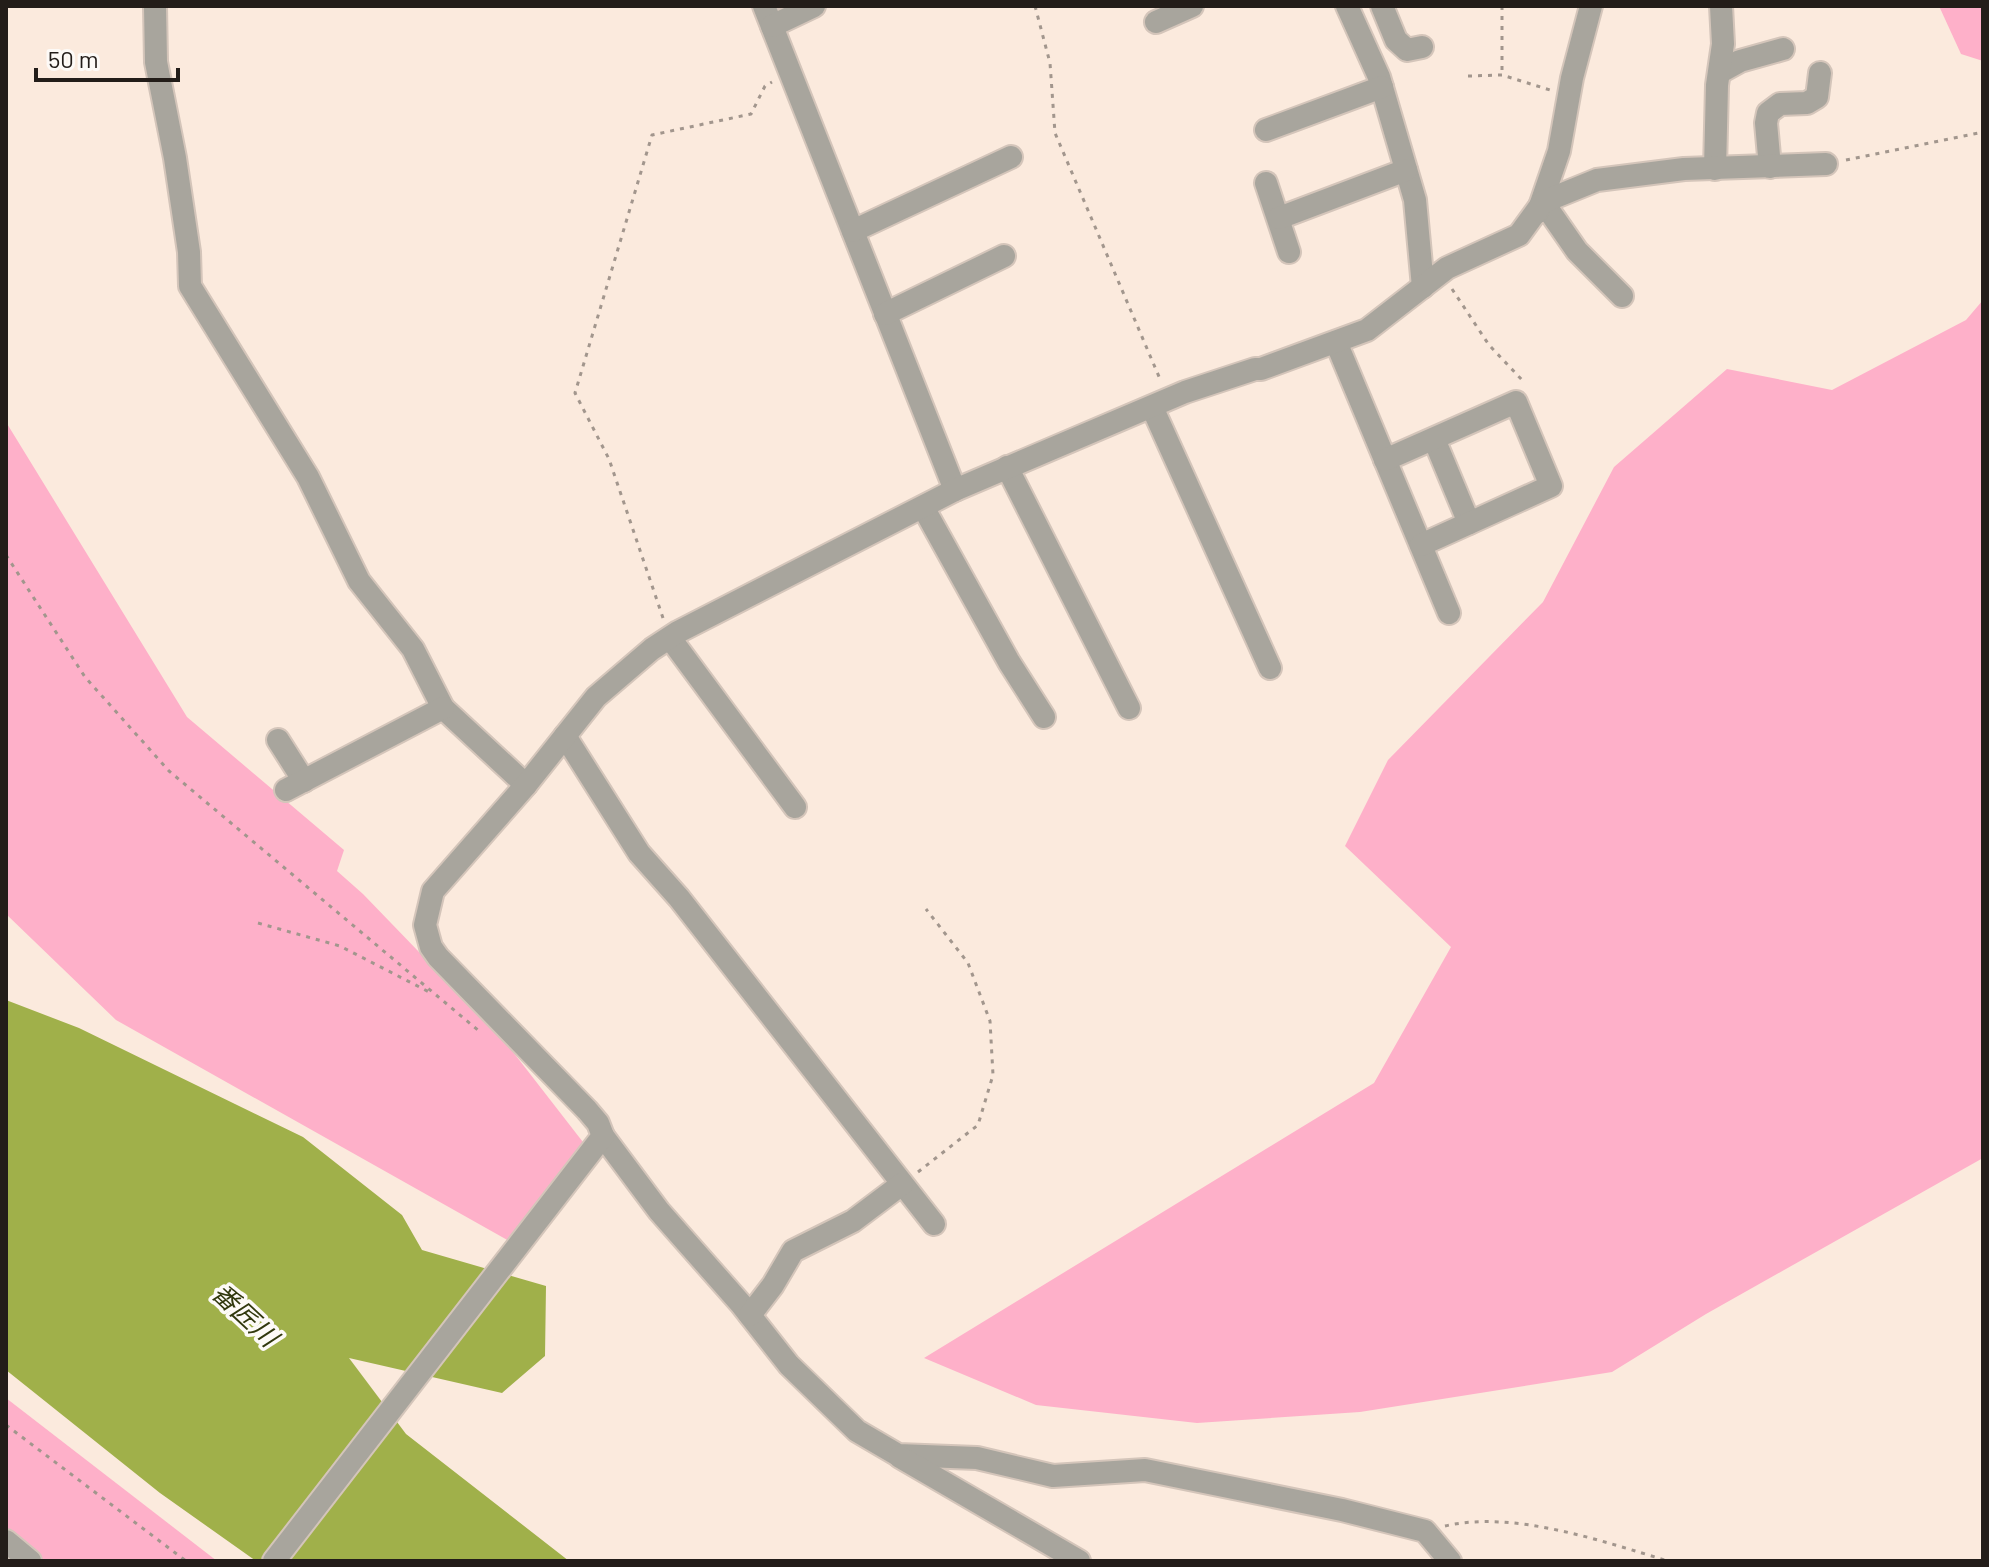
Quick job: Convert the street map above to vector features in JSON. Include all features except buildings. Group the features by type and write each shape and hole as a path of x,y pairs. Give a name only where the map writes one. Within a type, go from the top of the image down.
{"street":[{"path":"155,6 156,62 175,158 189,252 190,286 308,477 359,581 413,649 443,708 526,785"},
{"path":"814,6 768,16 955,490"},
{"path":"1156,22 1192,6"},
{"path":"1347,6 1382,87 1415,200 1423,287"},
{"path":"1382,6 1396,40 1407,50 1422,47"},
{"path":"1079,1561 857,1431 789,1365 750,1315 659,1211 587,1110 438,957 431,947 425,925 433,891 526,785 596,697 624,671 670,638 955,490 1007,467 1160,403 1367,330 1442,272 1519,235 1540,208 1559,151 1591,6"},
{"path":"1715,169 1717,85 1723,44 1721,6"},
{"path":"1365,46 1393,31"},
{"path":"1720,72 1740,61 1783,49"},
{"path":"1770,167 1768,113 1780,104 1807,103 1817,97 1820,73"},
{"path":"1266,130 1382,87"},
{"path":"853,231 1011,157"},
{"path":"1540,208 1597,180 1684,169 1826,164"},
{"path":"1279,218 1406,170"},
{"path":"1266,183 1289,252"},
{"path":"1540,208 1622,296"},
{"path":"885,314 1004,256"},
{"path":"1336,342 1449,613"},
{"path":"1385,460 1516,402 1551,486 1421,545"},
{"path":"1160,403 1270,668"},
{"path":"1434,439 1469,523"},
{"path":"1007,467 1129,708"},
{"path":"923,507 1009,662 1044,717"},
{"path":"670,638 795,807"},
{"path":"278,740 295,785 443,708"},
{"path":"565,736 639,853 679,898 934,1224"},
{"path":"274,1561 603,1136"},
{"path":"750,1315 793,1251 853,1221 902,1184"},
{"path":"898,1455 977,1458 1053,1476 1145,1470 1342,1510 1425,1531 1450,1561"},
{"path":"6,1541 30,1561"}],"path":[{"path":"1035,6 1050,63 1055,133 1160,403"},
{"path":"1502,6 1502,75"},
{"path":"670,638 609,459 575,393 652,135 751,114 765,86 790,73"},
{"path":"1468,76 1502,75 1569,96"},
{"path":"1826,164 1983,132"},
{"path":"1442,272 1489,345 1529,388"},
{"path":"6,555 85,677 169,771 484,1035"},
{"path":"902,1184 978,1125 993,1075 990,1021 968,963 926,909"},
{"path":"258,923 340,946 440,998"},
{"path":"6,1425 186,1561"},
{"path":"1425,1531 1469,1520 1564,1530 1668,1561"}],"shaded area":[{"path":"1939,6 1983,6 1983,61 1961,54"},
{"path":"1983,300 1983,1158 1706,1314 1612,1372 1360,1412 1197,1423 1036,1405 924,1358 1374,1083 1451,947 1345,846 1388,760 1543,602 1614,467 1727,369 1832,390 1966,320"},
{"path":"6,422 187,717 344,850 337,871 503,1039 586,1146 511,1242 116,1020 6,914"},
{"path":"6,1398 217,1561 6,1561"}],"water":[{"name":"番匠川","path":"6,1000 79,1028 303,1137 402,1215 422,1250 546,1286 545,1356 502,1393 349,1358 406,1434 569,1561 256,1561 160,1493 6,1370"}]}
